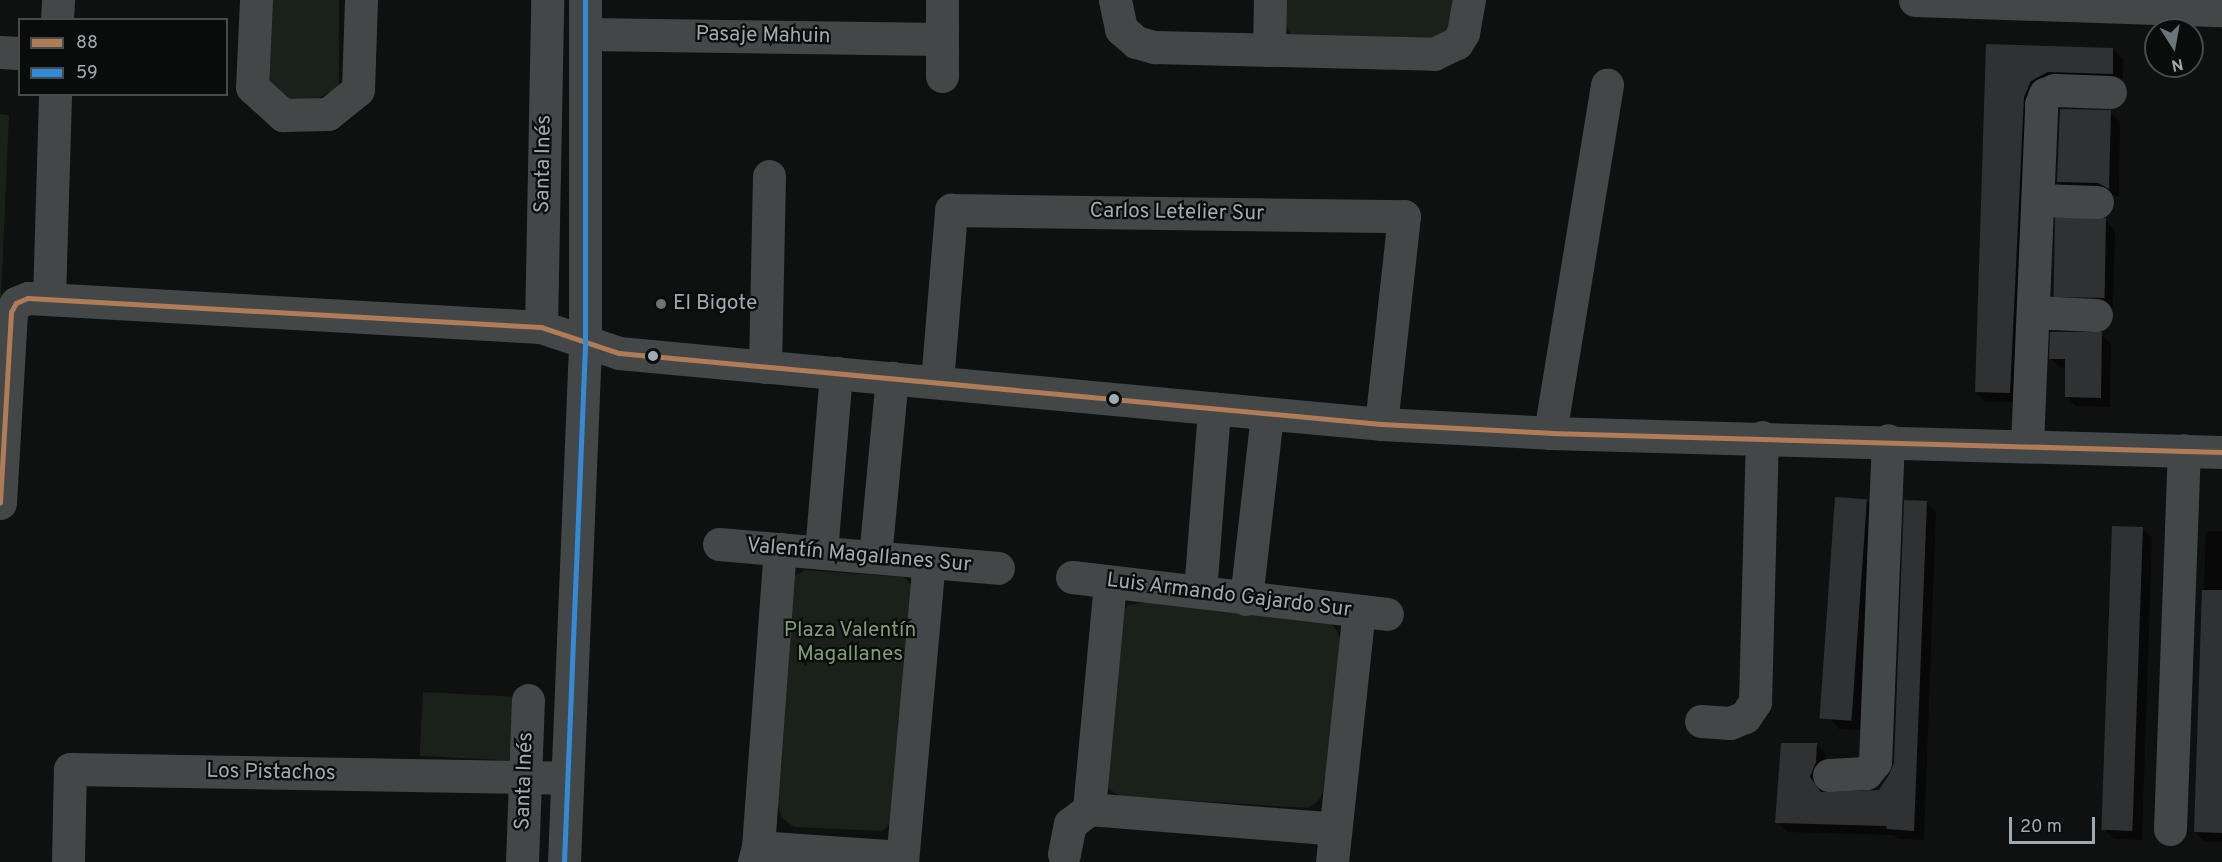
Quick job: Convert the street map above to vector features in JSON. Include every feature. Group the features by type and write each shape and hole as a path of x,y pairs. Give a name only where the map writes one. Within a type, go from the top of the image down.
{"street":[{"path":"57,18 58,0"},
{"path":"256,0 252,87 283,115 328,114 358,90 361,0"},
{"name":"Santa Inés","path":"541,327 547,0"},
{"name":"Santa Inés","path":"564,862 585,345 585,0"},
{"path":"942,0 942,76"},
{"path":"1115,0 1122,29 1145,46 1434,54 1456,43 1463,33 1470,0"},
{"path":"1269,50 1270,0"},
{"path":"1915,0 2181,4 2222,10"},
{"name":"Pasaje Mahuin","path":"585,34 942,39"},
{"path":"0,52 18,53"},
{"path":"1550,433 1607,85"},
{"path":"2027,445 2041,104 2045,94 2055,90 2110,92"},
{"path":"50,299 55,96"},
{"path":"765,367 769,176"},
{"path":"2038,200 2097,202"},
{"name":"Carlos Letelier Sur","path":"937,382 951,210 1404,216 1381,424"},
{"path":"0,502 11,312 16,303 28,298 541,327 585,345 619,353 1381,424 1550,433 1888,440 2222,452"},
{"path":"2033,312 2096,315"},
{"path":"821,552 836,373"},
{"path":"875,557 892,378"},
{"path":"1200,592 1214,409"},
{"path":"1245,599 1267,415"},
{"path":"1701,721 1731,723 1745,717 1755,702 1762,437"},
{"path":"1829,774 1866,773 1875,762 1888,440"},
{"path":"2170,829 2184,450"},
{"name":"Valentín Magallanes Sur","path":"719,544 998,568"},
{"path":"780,549 756,855 902,860 929,562"},
{"name":"Luis Armando Gajardo Sur","path":"1072,577 1245,599 1373,612 1335,829"},
{"path":"1089,809 1110,582"},
{"name":"Santa Inés","path":"522,862 528,700"},
{"name":"Los Pistachos","path":"68,862 70,769 566,778"},
{"path":"1064,854 1070,824 1089,809 1335,829 1332,862"}],"green space":[{"path":"260,0 339,0 339,88 312,101 288,107 266,88"},
{"path":"1283,0 1455,0 1449,31 1429,40 1292,36 1282,21"},
{"path":"0,114 9,115 0,322"},
{"name":"Plaza Valentín Magallanes","path":"805,570 904,577 916,591 895,820 882,831 794,827 782,818 776,800 790,579"},
{"path":"1147,602 1329,622 1336,629 1342,642 1323,793 1318,801 1308,808 1119,796 1108,788 1104,773 1119,619 1128,605"},
{"path":"423,692 513,697 510,761 420,756"}],"building":[{"path":"1986,44 2113,48 2113,74 2048,72 2031,81 2024,97 2010,393 1975,392"},
{"path":"2060,109 2111,110 2109,189 2098,183 2057,182"},
{"path":"2055,217 2106,218 2105,298 2054,297"},
{"path":"2050,332 2102,332 2101,398 2065,397 2065,359 2049,359"},
{"path":"1835,497 1867,499 1851,721 1820,718"},
{"path":"1904,500 1927,501 1914,831 1887,829 1886,826 1775,823 1781,743 1817,743 1816,762 1810,777 1821,792 1879,790 1894,763"},
{"path":"2112,526 2143,527 2132,831 2101,830"},
{"path":"2202,590 2222,590 2222,833 2194,832"}],"transit line":[{"name":"59","path":"564,862 585,345 585,0"},
{"name":"88","path":"0,503 11,312 16,303 28,298 541,327 619,353 1381,424 1550,433 2222,452"}],"place":[{"name":"El Bigote","path":"661,304"}]}
